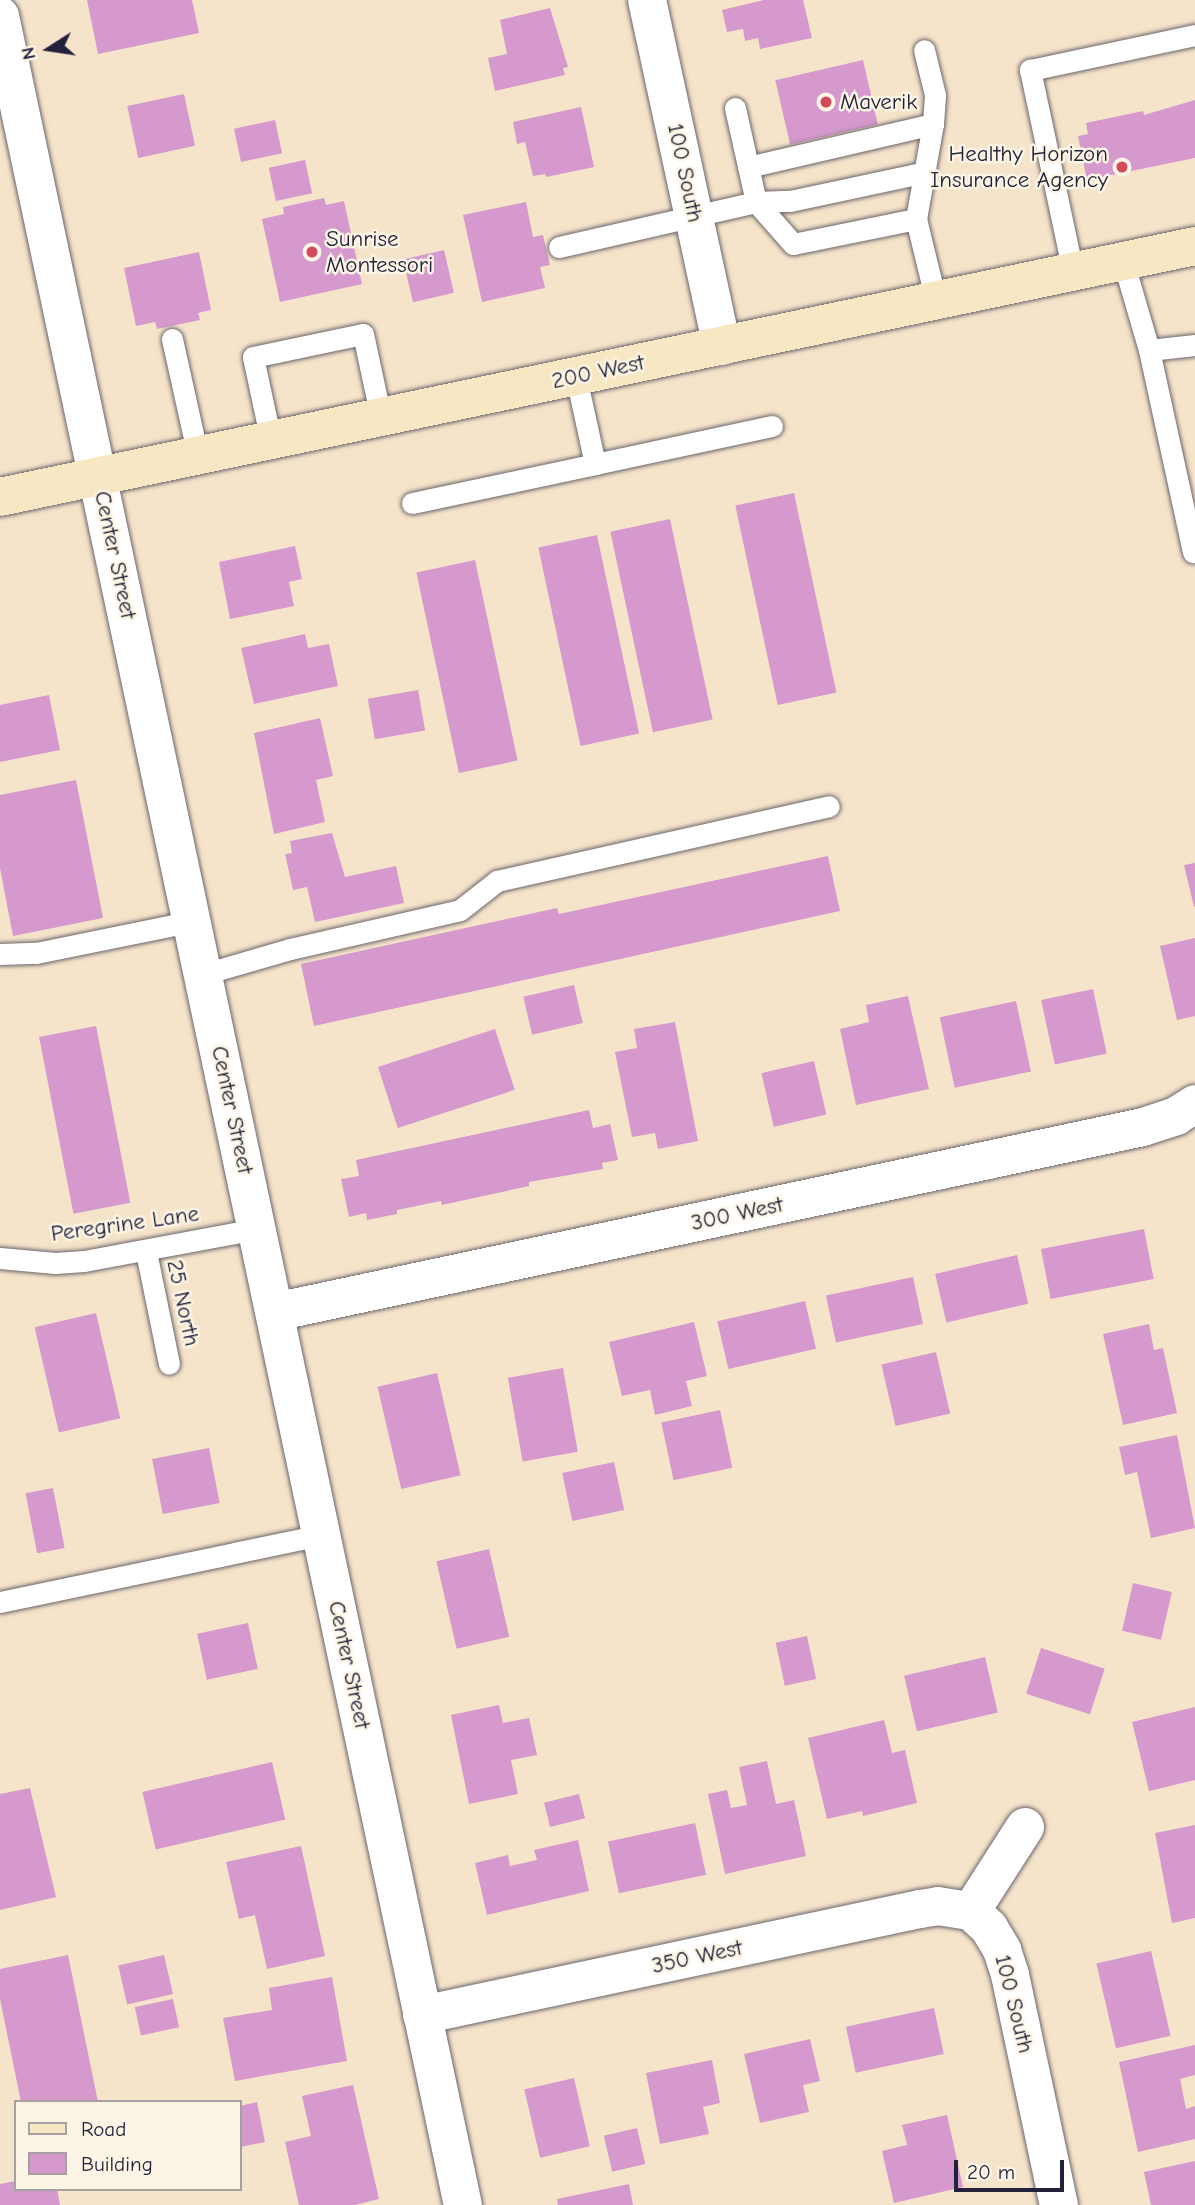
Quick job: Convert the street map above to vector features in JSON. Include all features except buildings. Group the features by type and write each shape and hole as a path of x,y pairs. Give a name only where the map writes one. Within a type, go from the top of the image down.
{"main road":[{"name":"200 West","path":"0,497 1195,246"}],"street":[{"name":"100 South","path":"647,0 722,346"},
{"name":"Center Street","path":"0,16 463,2205"},
{"name":"300 West","path":"275,1312 1143,1127 1175,1116 1195,1104"},
{"path":"971,1912 1025,1827"},
{"name":"350 West","path":"422,2015 920,1909 939,1906 971,1912"},
{"name":"100 South","path":"971,1912 989,1928 1002,1950 1010,1975 1059,2205"}],"lane":[{"path":"1073,272 1030,70 1195,35"},
{"path":"924,50 935,95 926,172 916,219 936,301"},
{"path":"735,108 756,202 793,244 916,219"},
{"path":"748,167 933,124"},
{"path":"559,247 756,202 790,201 926,172"},
{"path":"1123,261 1149,350 1193,552"},
{"path":"271,441 253,357 265,354 363,334 381,418"},
{"path":"172,339 198,456"},
{"path":"1149,350 1195,345"},
{"path":"576,377 595,464"},
{"path":"412,503 772,426"},
{"path":"204,974 289,948 460,911 497,881 829,806"},
{"path":"0,954 36,953 193,920"},
{"name":"Peregrine Lane","path":"0,1258 55,1263 146,1252 257,1229"},
{"name":"25 North","path":"146,1252 169,1364"},
{"path":"0,1602 322,1535"}],"place":[{"name":"Maverik","path":"826,102"},
{"name":"Healthy Horizon Insurance Agency","path":"1122,167"},
{"name":"Sunrise Montessori","path":"312,252"}]}
